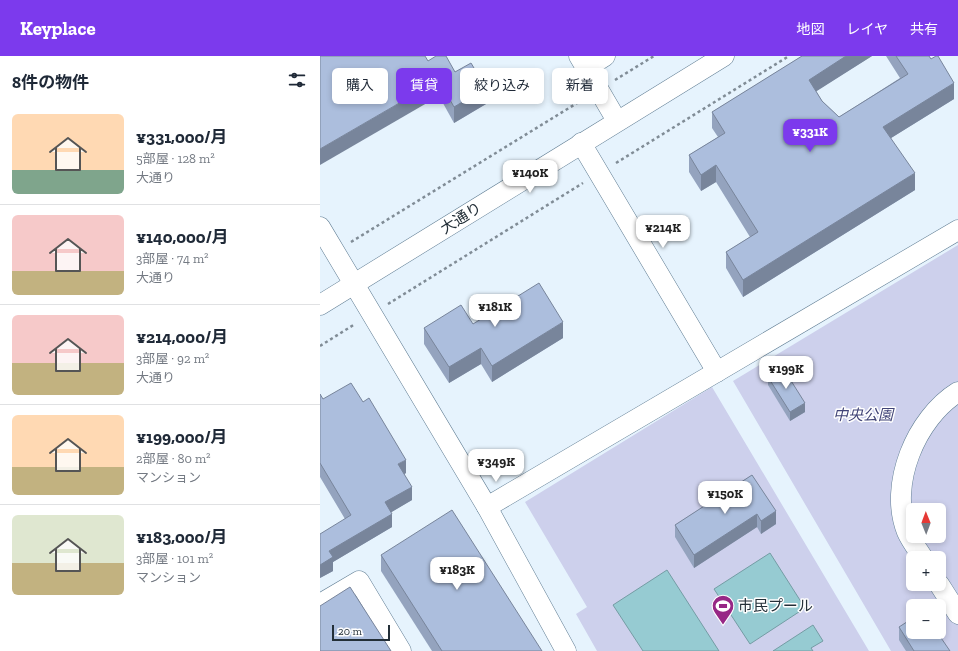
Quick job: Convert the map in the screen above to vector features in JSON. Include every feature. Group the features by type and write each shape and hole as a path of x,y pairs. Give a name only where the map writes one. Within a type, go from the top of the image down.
{"street":[{"path":"582,62 605,56"},
{"name":"大通り","path":"320,305 724,56"},
{"path":"607,104 617,121"},
{"path":"581,143 718,372"},
{"path":"320,227 487,507 566,651"},
{"path":"487,507 958,230"},
{"path":"919,551 907,532 903,513 902,494 908,456 916,438 927,422 939,407 958,392"},
{"path":"320,604 359,582 401,651"},
{"path":"943,591 958,614"}],"path":[{"path":"608,84 654,56"},
{"path":"320,346 789,56"},
{"path":"346,246 576,104"}],"green space":[{"name":"中央公園","path":"958,245 958,651 891,651 733,381"},
{"path":"712,387 869,651 597,651 576,614 587,607 525,502"}],"shaded area":[{"path":"770,553 805,608 750,644 714,589"},
{"path":"667,570 719,651 643,651 613,605"},
{"path":"813,625 823,641 811,648 813,651 773,651"}],"building":[{"path":"320,56 425,56 428,61 436,56 446,56 455,72 460,69 460,103 454,107 452,103 452,68 396,68 396,104 398,104 320,149"},
{"path":"802,56 846,56 809,80 822,101 839,117 908,74 896,56 929,56 931,59 938,56 954,83 883,127 915,173 743,280 726,252 758,232 716,165 701,175 689,155 725,133 712,112"},
{"path":"471,63 474,68 462,68"},
{"path":"539,283 563,322 492,366 481,348 449,367 424,328 461,305 473,324"},
{"path":"783,368 805,403 790,412 768,377"},
{"path":"351,383 363,402 369,398 406,460 398,464 412,487 385,502 392,514 329,551 333,557 320,565 320,534 351,515 320,463 320,394 323,399"},
{"path":"752,475 776,511 761,521 757,514 694,555 675,525"},
{"path":"452,510 542,651 442,651 381,555"},
{"path":"350,587 391,651 320,651 320,606"},
{"path":"906,622 906,638 899,627"},
{"path":"906,639 942,639 950,651 914,651"}],"place":[{"name":"市民プール","path":"723,626"}]}
